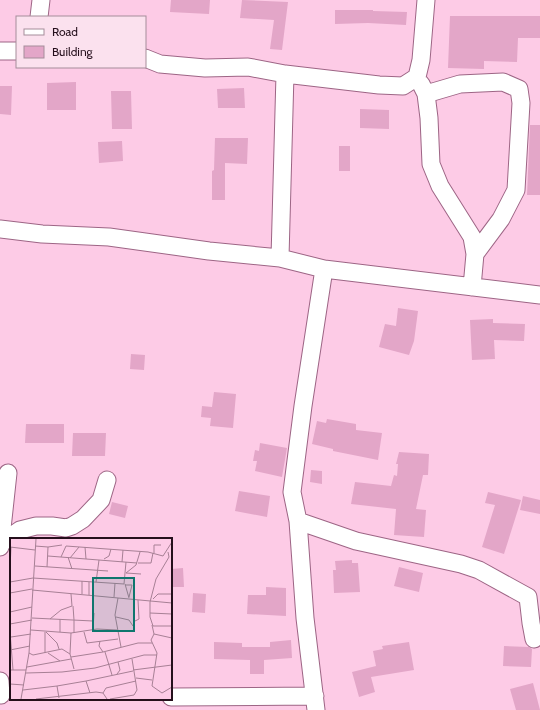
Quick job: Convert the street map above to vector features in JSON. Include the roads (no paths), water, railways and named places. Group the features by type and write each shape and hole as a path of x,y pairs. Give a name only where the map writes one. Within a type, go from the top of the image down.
{"street":[{"path":"39,16 41,0"},
{"path":"146,58 160,64 205,68 248,67 286,74 379,85 404,86 417,77 422,60 426,0"},
{"path":"0,51 16,51"},
{"path":"280,258 286,74"},
{"path":"417,77 426,94 429,118 431,164 440,186 472,237 475,254 472,288"},
{"path":"426,94 460,84 503,82 519,89 521,103 516,190 501,219 475,254"},
{"path":"0,229 42,234 109,237 209,251 280,258 324,269 540,295"},
{"path":"172,697 316,703 305,618 298,521 292,492 303,406 324,269"},
{"path":"0,546 8,473"},
{"path":"0,546 20,530 36,526 66,528 72,526 83,519 101,500 107,480"},
{"path":"298,521 356,542 479,570 534,597 531,623 534,639"}]}
